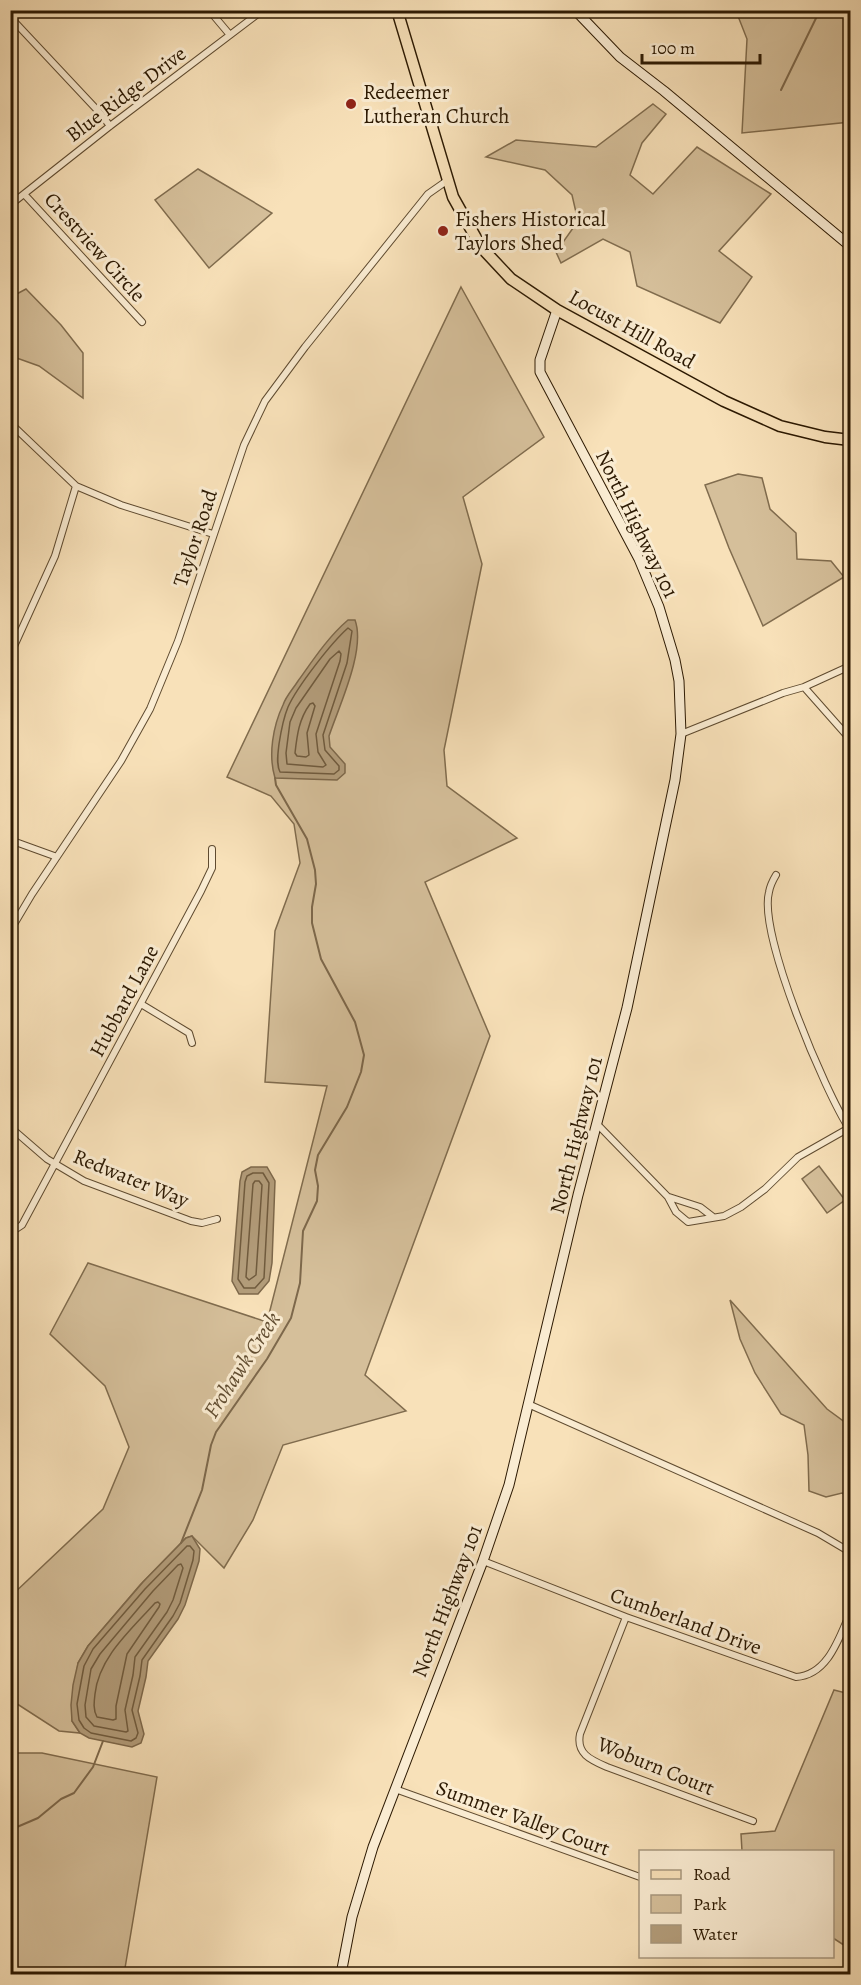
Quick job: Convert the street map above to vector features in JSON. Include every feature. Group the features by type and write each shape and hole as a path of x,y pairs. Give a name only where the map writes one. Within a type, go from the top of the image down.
{"main road":[{"name":"Locust Hill Road","path":"397,10 456,205 481,246 511,279 557,310 643,358 760,418 803,433 850,440"},
{"path":"575,10 620,57 850,246"},
{"name":"North Highway 101","path":"341,1974 361,1883 483,1561 508,1485 640,955 675,780 681,734 680,691 675,660 651,587 612,506 540,372 540,360 557,310"}],"street":[{"path":"209,10 230,35"},
{"name":"Blue Ridge Drive","path":"10,205 263,10"},
{"path":"10,17 110,126"},
{"name":"Taylor Road","path":"10,931 121,761 150,709 178,641 249,432 273,388 428,194 448,180"},
{"name":"Crestview Circle","path":"24,194 142,322"},
{"path":"10,423 76,486 121,505 213,534"},
{"path":"10,655 55,556 76,486"},
{"path":"681,734 783,693 804,687 850,666"},
{"path":"804,687 850,739"},
{"path":"10,840 57,857"},
{"name":"Hubbard Lane","path":"10,1233 22,1225 141,1004 212,868 212,849"},
{"path":"597,1124 668,1197 676,1212 688,1222 724,1216 741,1207 765,1189 798,1157 850,1129 823,1079 776,953 768,912 768,892 776,874"},
{"path":"141,1004 189,1033 192,1043"},
{"name":"Redwater Way","path":"10,1127 56,1165 101,1189 191,1221 202,1222 217,1219"},
{"path":"668,1197 700,1207 712,1217"},
{"path":"528,1404 818,1533 850,1552"},
{"name":"Cumberland Drive","path":"483,1561 626,1617 796,1677 808,1676 821,1666 835,1646 850,1613"},
{"name":"Woburn Court","path":"626,1617 580,1734 581,1751 588,1758 607,1767 753,1821"},
{"name":"Summer Valley Court","path":"395,1789 639,1877"}],"green space":[{"path":"736,11 850,11 850,122 742,133 747,39"},
{"path":"653,104 666,114 642,143 630,175 653,194 697,147 771,194 719,251 752,277 720,323 637,286 630,252 603,239 561,263 556,252 578,221 572,195 545,170 486,157 516,140 596,147"},
{"path":"198,169 272,213 209,268 155,200"},
{"path":"461,287 544,437 463,497 482,564 444,750 447,786 517,838 425,882 490,1036 365,1375 406,1411 283,1445 253,1520 224,1568 192,1536 186,1538 140,1585 88,1646 78,1663 72,1721 80,1733 59,1731 11,1700 11,1596 103,1509 129,1447 105,1386 50,1334 88,1263 267,1322 327,1086 265,1082 275,931 300,863 294,824 271,796 227,777"},
{"path":"26,289 61,325 83,353 83,398 39,366 11,356 11,297"},
{"path":"738,474 762,478 770,509 796,533 797,559 831,561 844,577 763,626 705,485"},
{"path":"819,1166 845,1200 827,1213 802,1179"},
{"path":"730,1300 827,1409 850,1426 850,1498 842,1493 826,1497 809,1491 804,1425 781,1414 755,1373 740,1339"},
{"path":"834,1690 850,1694 850,1949 834,1939 834,1850 742,1850 741,1834 775,1831"},
{"path":"11,1753 42,1753 157,1777 124,1974 11,1974"}],"water":[{"path":"348,620 355,620 357,647 350,678 329,736 330,747 345,764 345,773 337,780 275,778 272,760 273,741 284,702 321,649"},
{"path":"251,1167 267,1167 275,1181 272,1263 269,1281 258,1294 239,1294 232,1281 240,1181 242,1172"},
{"path":"192,1536 200,1549 199,1561 185,1605 178,1619 148,1661 138,1711 144,1734 141,1743 132,1747 89,1738 80,1733 72,1721 73,1685 78,1663 88,1646 143,1582 186,1538"}],"waterway":[{"path":"781,90 820,10"},
{"name":"Frohawk Creek","path":"181,1543 202,1490 211,1445 216,1432 267,1359 291,1318 300,1283 303,1231 317,1201 318,1186 315,1170 318,1155 347,1107 361,1072 364,1055 355,1022 321,959 312,923 316,884 307,839 276,785 275,778"},
{"name":"Frohawk Creek","path":"10,1830 38,1818 61,1799 74,1793 93,1767 103,1741"}],"place":[{"name":"Redeemer Lutheran Church","path":"351,104"},
{"name":"Fishers Historical Taylors Shed","path":"443,231"}]}
